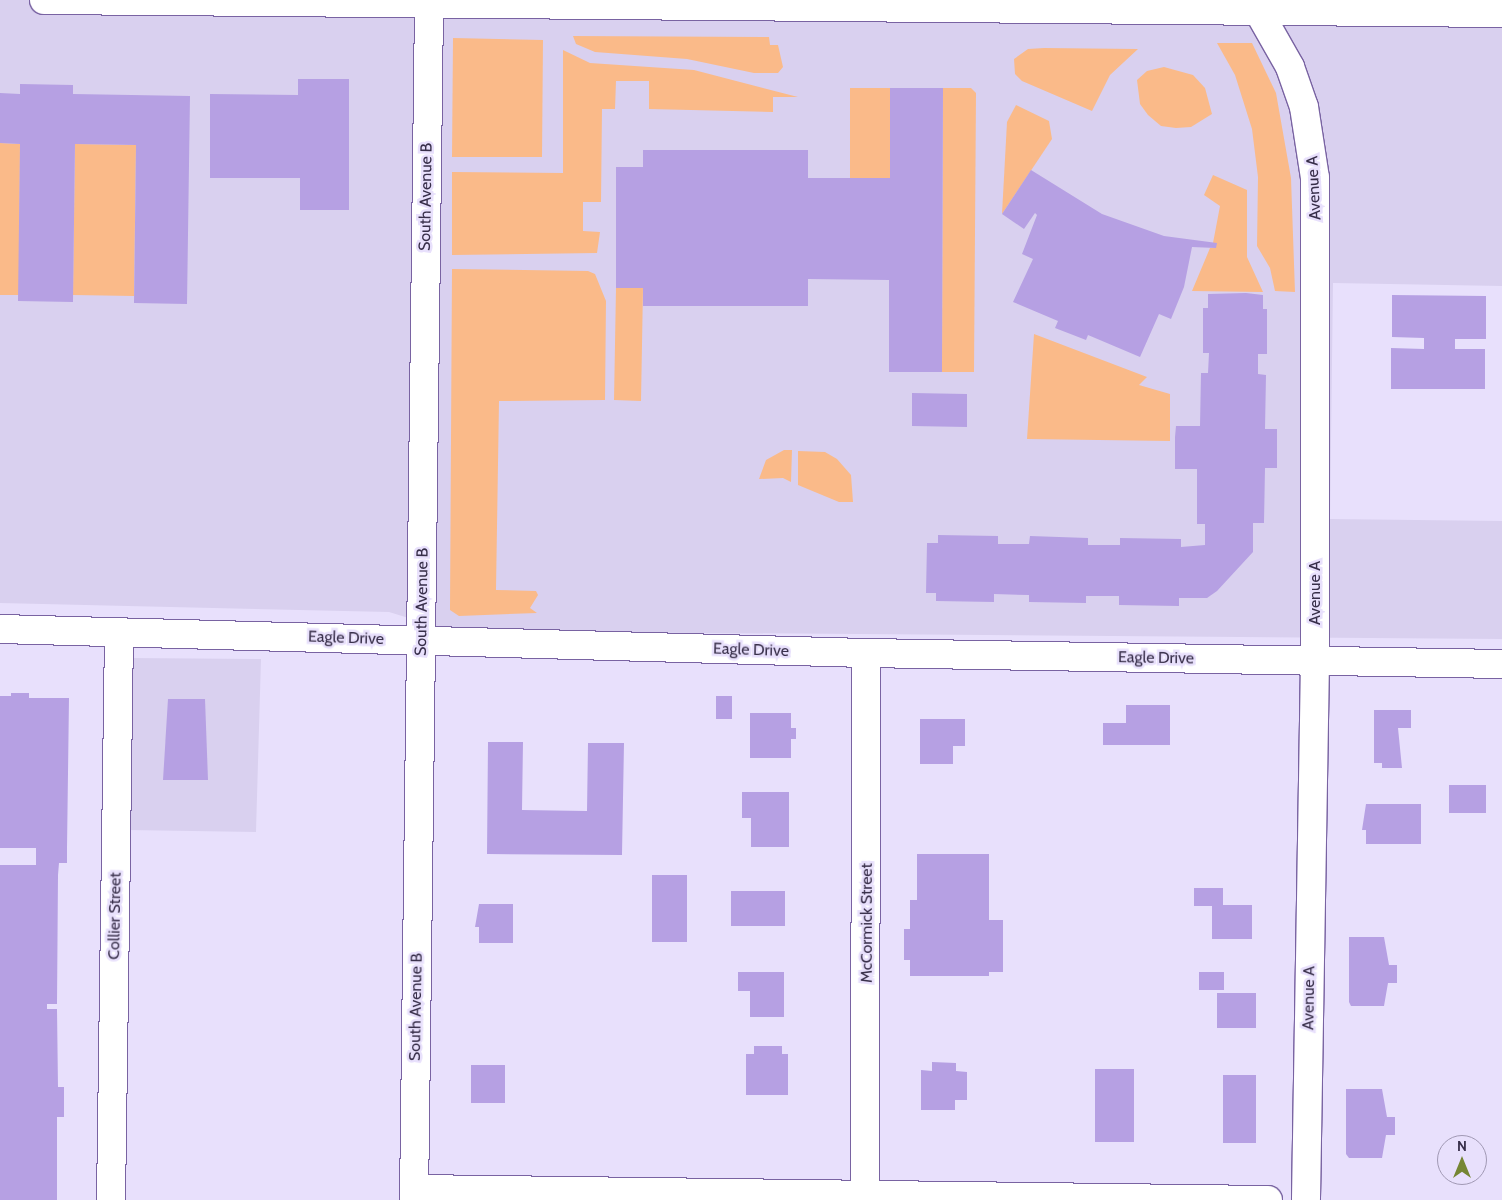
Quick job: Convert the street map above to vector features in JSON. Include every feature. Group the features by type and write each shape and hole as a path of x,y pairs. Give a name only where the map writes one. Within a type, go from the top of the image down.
{"street":[{"path":"44,0 429,4 1254,5 1502,13"},
{"name":"South Avenue B","path":"414,1194 429,4"},
{"name":"Avenue A","path":"1254,5 1290,67 1304,107 1315,178 1315,661 1306,1200"},
{"name":"Eagle Drive","path":"0,629 866,653 1502,664"},
{"name":"Collier Street","path":"111,1200 119,632"},
{"name":"McCormick Street","path":"865,1192 866,653"},
{"path":"414,1194 865,1192 1268,1200"}],"shaded area":[{"path":"0,0 1502,0 1502,286 1333,283 1330,519 1502,521 1502,639 451,631 389,612 0,603"},
{"path":"573,36 769,37 770,45 778,45 783,67 778,73 754,73 687,59 595,52 576,44"},
{"path":"453,38 543,40 542,157 452,157"},
{"path":"1217,43 1252,43 1276,93 1291,178 1295,292 1275,291 1270,268 1257,246 1258,177 1252,129 1235,75"},
{"path":"1028,49 1138,49 1110,75 1092,111 1022,81 1015,74 1014,59"},
{"path":"563,50 590,63 694,70 798,97 773,97 773,112 649,109 649,81 616,81 615,109 602,109 601,202 583,202 583,231 600,232 597,253 452,255 452,172 563,173"},
{"path":"1164,67 1193,75 1205,88 1212,114 1191,127 1176,128 1161,126 1148,115 1140,104 1137,80 1147,71"},
{"path":"850,88 890,88 890,178 850,178"},
{"path":"943,88 971,88 976,93 974,372 942,372"},
{"path":"1016,105 1049,121 1052,139 1002,214 1007,122"},
{"path":"0,143 20,144 19,295 0,295"},
{"path":"75,144 136,145 134,296 73,295"},
{"path":"1213,175 1247,190 1247,257 1263,292 1192,291 1210,248 1216,248 1213,243 1220,206 1204,195"},
{"path":"452,269 588,271 595,274 606,301 605,400 499,401 496,590 536,591 538,595 530,608 537,613 459,616 450,610"},
{"path":"616,288 643,288 641,401 614,400"},
{"path":"1034,334 1147,377 1139,385 1170,394 1170,441 1027,439"},
{"path":"784,450 792,450 791,482 783,478 759,479 766,460"},
{"path":"798,451 825,452 837,459 851,475 853,502 839,502 798,485"},
{"path":"130,658 261,659 256,832 128,830"}],"building":[{"path":"298,79 349,79 349,210 300,210 300,178 210,178 210,94 298,95"},
{"path":"20,84 73,85 73,94 190,96 187,304 134,303 136,145 75,144 73,302 18,301 20,144 0,143 0,93 20,94"},
{"path":"890,88 943,88 942,372 889,372 889,280 808,279 808,306 643,306 643,288 616,288 616,167 643,167 643,150 808,150 808,178 890,178"},
{"path":"1031,170 1102,214 1164,236 1217,243 1216,248 1192,247 1184,287 1171,319 1159,314 1140,357 1088,335 1086,340 1055,328 1058,321 1013,302 1033,259 1022,254 1037,215 1035,213 1024,229 1002,214"},
{"path":"1246,293 1263,295 1263,309 1267,309 1267,354 1258,354 1258,374 1266,375 1265,429 1277,429 1277,468 1265,468 1264,523 1253,523 1253,552 1217,591 1207,598 1179,598 1179,606 1119,605 1119,596 1086,596 1086,603 1029,602 1029,595 994,594 994,602 936,601 936,593 926,593 927,543 938,543 938,535 998,536 998,544 1029,544 1030,536 1088,538 1088,545 1120,545 1120,538 1181,539 1181,547 1205,545 1205,524 1197,524 1197,469 1175,469 1176,426 1200,426 1201,373 1208,373 1209,353 1203,353 1203,308 1208,308 1208,294"},
{"path":"1392,295 1486,296 1486,339 1455,339 1455,349 1485,349 1485,389 1391,389 1391,348 1424,349 1424,338 1392,337"},
{"path":"912,393 967,394 967,427 912,426"},
{"path":"11,693 29,693 29,698 69,698 67,863 59,863 58,875 57,1004 47,1004 47,1009 57,1009 58,1087 64,1087 64,1117 57,1117 57,1200 0,1200 0,865 36,865 36,848 0,848 0,696 11,696"},
{"path":"716,696 732,696 732,719 716,719"},
{"path":"168,699 205,699 208,780 163,780"},
{"path":"1126,705 1170,705 1170,745 1103,745 1103,723 1126,723"},
{"path":"1374,710 1411,710 1411,728 1398,728 1402,768 1382,768 1382,763 1374,763"},
{"path":"750,713 791,713 791,728 796,728 796,739 791,739 791,758 750,758"},
{"path":"920,719 965,719 965,746 953,746 953,764 920,764"},
{"path":"488,742 523,742 522,810 587,811 588,743 624,743 622,855 487,854"},
{"path":"1449,785 1486,785 1486,813 1449,813"},
{"path":"742,792 789,792 789,847 751,847 751,818 742,818"},
{"path":"1366,804 1421,804 1421,844 1366,844 1366,830 1362,830"},
{"path":"917,854 989,854 989,920 1003,920 1003,972 989,972 989,976 910,976 910,960 904,960 904,929 910,929 910,900 917,900"},
{"path":"652,875 687,875 687,942 652,942"},
{"path":"1194,888 1223,888 1223,905 1252,905 1252,939 1212,939 1212,906 1194,906"},
{"path":"731,891 785,891 785,926 731,926"},
{"path":"479,904 513,904 513,943 479,943 479,927 475,927"},
{"path":"1349,937 1384,937 1389,965 1397,965 1397,983 1388,983 1384,1006 1351,1006 1349,1002"},
{"path":"738,972 784,972 784,1017 750,1017 750,991 738,991"},
{"path":"1199,972 1224,972 1224,990 1199,990"},
{"path":"1217,993 1256,993 1256,1028 1217,1028"},
{"path":"754,1046 782,1046 782,1054 788,1054 788,1095 746,1095 746,1054 754,1054"},
{"path":"932,1062 956,1063 956,1071 967,1072 967,1100 955,1100 955,1110 921,1110 921,1070 932,1071"},
{"path":"471,1065 505,1065 505,1103 471,1103"},
{"path":"1095,1069 1134,1069 1134,1142 1095,1142"},
{"path":"1223,1075 1256,1075 1256,1143 1223,1143"},
{"path":"1346,1089 1382,1089 1387,1117 1395,1117 1395,1135 1386,1135 1382,1158 1349,1158 1346,1154"}]}
